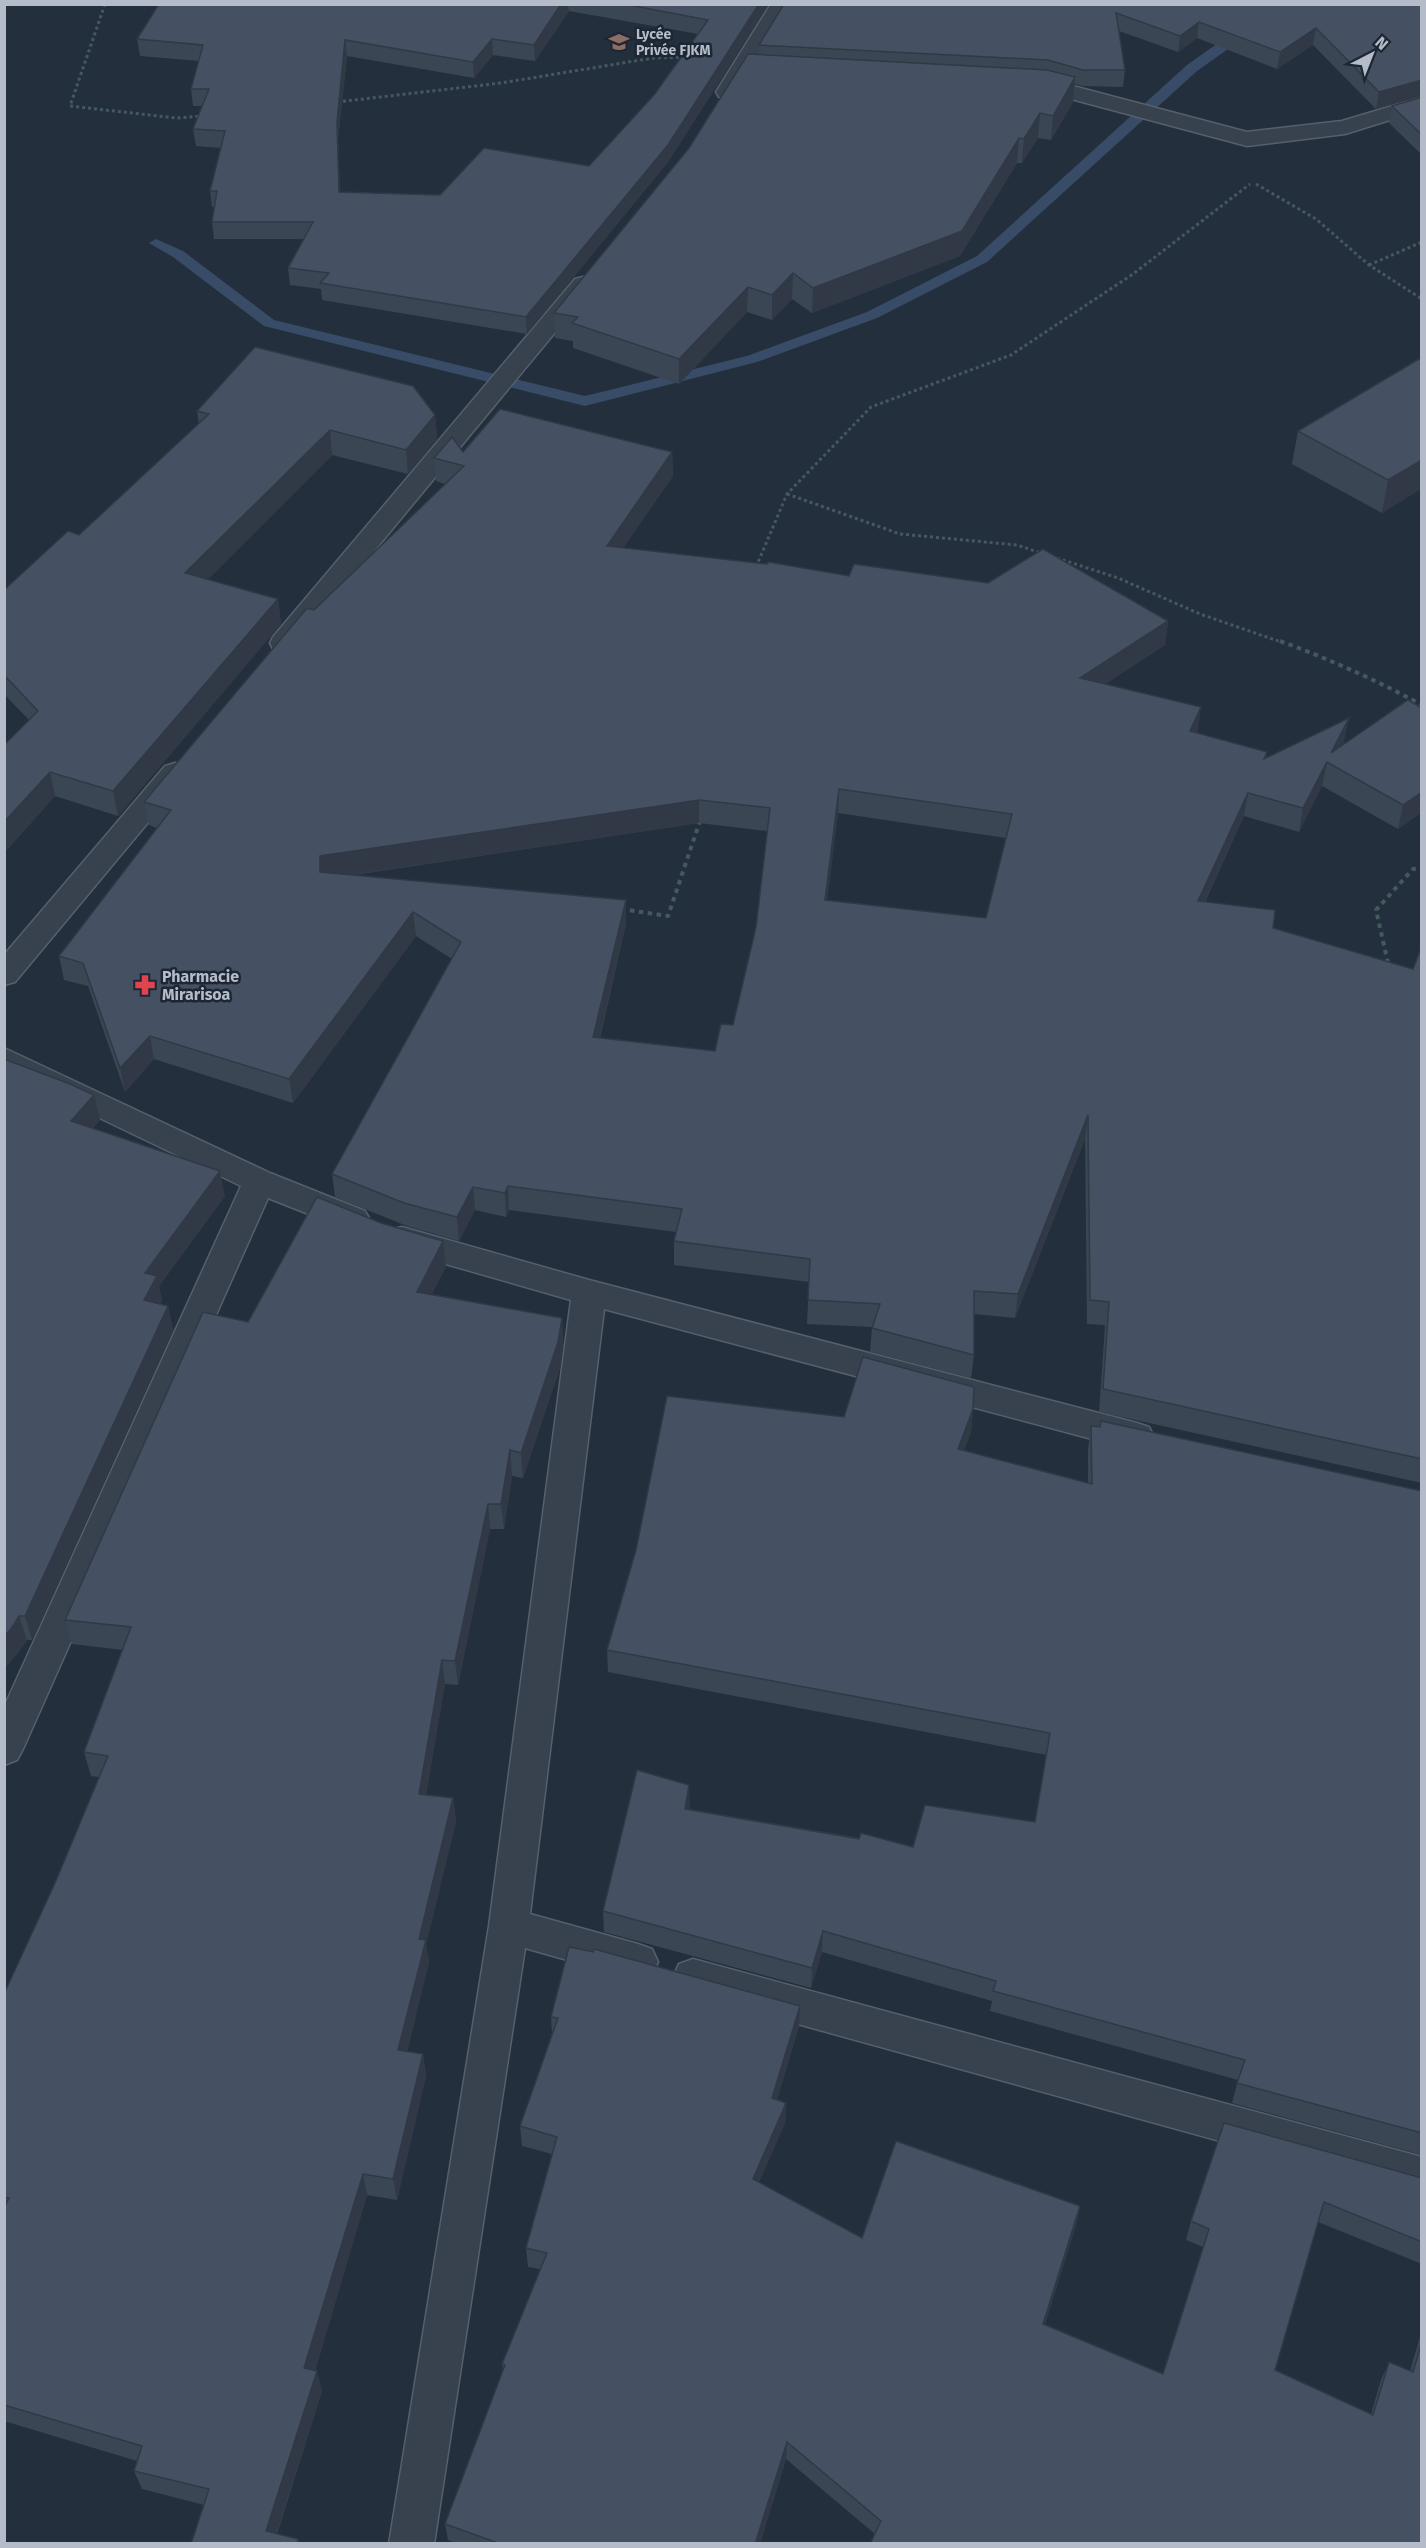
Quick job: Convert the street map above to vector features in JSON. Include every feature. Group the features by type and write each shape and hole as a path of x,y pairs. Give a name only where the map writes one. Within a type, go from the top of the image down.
{"street":[{"path":"717,108 752,64 782,4"},
{"path":"1011,84 1046,86 1247,139 1345,127 1422,103"},
{"path":"269,659 596,268"},
{"path":"4,975 192,751"},
{"path":"4,1059 259,1181 397,1238 590,1293 1111,1431 1169,1444"},
{"path":"4,1749 259,1181"},
{"path":"411,2544 509,1926 590,1293"},
{"path":"509,1926 1422,2176"}],"path":[{"path":"105,4 70,106 176,118 210,116"},
{"path":"327,103 501,84 653,58 752,64"},
{"path":"753,573 787,494 871,407 1011,355 1133,274 1253,181 1316,219 1369,265 1422,299"},
{"path":"1369,265 1422,242"},
{"path":"787,494 900,534 1017,545 1107,574 1200,614 1313,653 1384,684 1422,705"},
{"path":"610,908 668,916 701,819"},
{"path":"1396,968 1387,963 1376,910 1413,869 1422,868"}],"building":[{"path":"159,4 561,4 534,45 492,39 473,62 345,40 337,122 339,192 440,195 484,148 589,166 654,95 708,20 624,4 759,4 668,145 526,317 320,283 329,273 288,268 313,222 212,222 217,191 210,191 225,131 193,129 209,89 191,89 203,45 137,39"},
{"path":"784,4 1422,4 1422,80 1379,92 1316,28 1280,52 1199,22 1180,36 1116,13 1125,70 1083,70 1048,60 759,45"},
{"path":"748,54 1047,70 1075,77 1053,116 1040,113 1024,139 1019,138 962,231 813,288 793,273 772,295 748,287 679,359 572,323 578,317 554,313 689,148"},
{"path":"1422,97 1422,135 1392,106"},
{"path":"255,347 413,386 435,415 406,450 330,430 185,573 278,599 113,791 50,772 4,822 4,745 38,711 4,675 4,590 68,531 79,535 209,414 197,411"},
{"path":"1419,359 1422,361 1422,460 1388,480 1298,431"},
{"path":"500,409 672,452 607,546 767,564 769,562 849,576 854,564 988,583 1043,549 1168,621 1080,678 1201,707 1190,731 1267,752 1264,759 1349,718 1331,753 1408,700 1422,708 1422,792 1403,805 1327,762 1303,808 1248,793 1198,901 1275,910 1273,928 1413,969 1422,946 1422,1459 1103,1389 1109,1302 1090,1300 1088,1115 1018,1294 974,1291 974,1355 872,1328 880,1304 808,1300 810,1259 674,1241 682,1209 508,1186 505,1193 473,1187 457,1217 404,1203 332,1174 461,942 413,912 289,1079 150,1036 120,1068 83,963 59,956 171,810 144,802 307,608 314,610 464,466 434,458 452,437 463,452","holes":["839,789 1012,814 986,918 825,900","699,800 770,808 756,927 733,1025 721,1024 715,1051 593,1037 626,900 320,872 320,856"]},
{"path":"4,1059 94,1095 71,1121 220,1171 145,1273 157,1276 144,1300 168,1306 25,1616 19,1616 4,1636"},
{"path":"317,1197 381,1223 443,1241 417,1292 562,1318 558,1342 521,1453 510,1450 501,1504 488,1504 455,1661 442,1660 419,1794 453,1798 419,1939 426,1940 398,2050 423,2054 393,2179 363,2174 304,2368 317,2371 266,2531 298,2539 297,2544 191,2544 209,2489 134,2471 142,2446 4,2405 4,2208 9,2198 4,2197 4,1994 55,1883 108,1756 84,1752 131,1627 65,1620 203,1312 248,1322"},
{"path":"863,1357 974,1387 973,1409 958,1449 1092,1484 1091,1426 1100,1427 1101,1421 1422,1491 1422,2133 1237,2083 1245,2060 993,1991 996,1981 823,1931 812,1968 603,1911 637,1770 689,1785 685,1809 859,1839 861,1833 913,1847 925,1805 1035,1822 1050,1733 607,1650 636,1550 667,1396 844,1417"},
{"path":"569,1947 593,1952 594,1949 800,2006 772,2098 786,2103 753,2179 862,2238 896,2141 1080,2206 1043,2324 1163,2374 1209,2229 1191,2221 1224,2123 1422,2178 1422,2242 1324,2202 1275,2370 1373,2415 1389,2362 1413,2372 1422,2342 1422,2544 870,2544 881,2521 787,2442 755,2544 501,2544 445,2524 505,2365 502,2364 547,2253 526,2248 557,2137 520,2126 558,2018 551,2017"}],"waterway":[{"path":"156,243 178,254 269,323 585,401 752,359 872,315 982,259 1192,68 1257,22 1275,4"}],"place":[{"name":"Lycée Privée FJKM","path":"619,42"},
{"name":"Pharmacie Mirarisoa","path":"145,985"}]}
